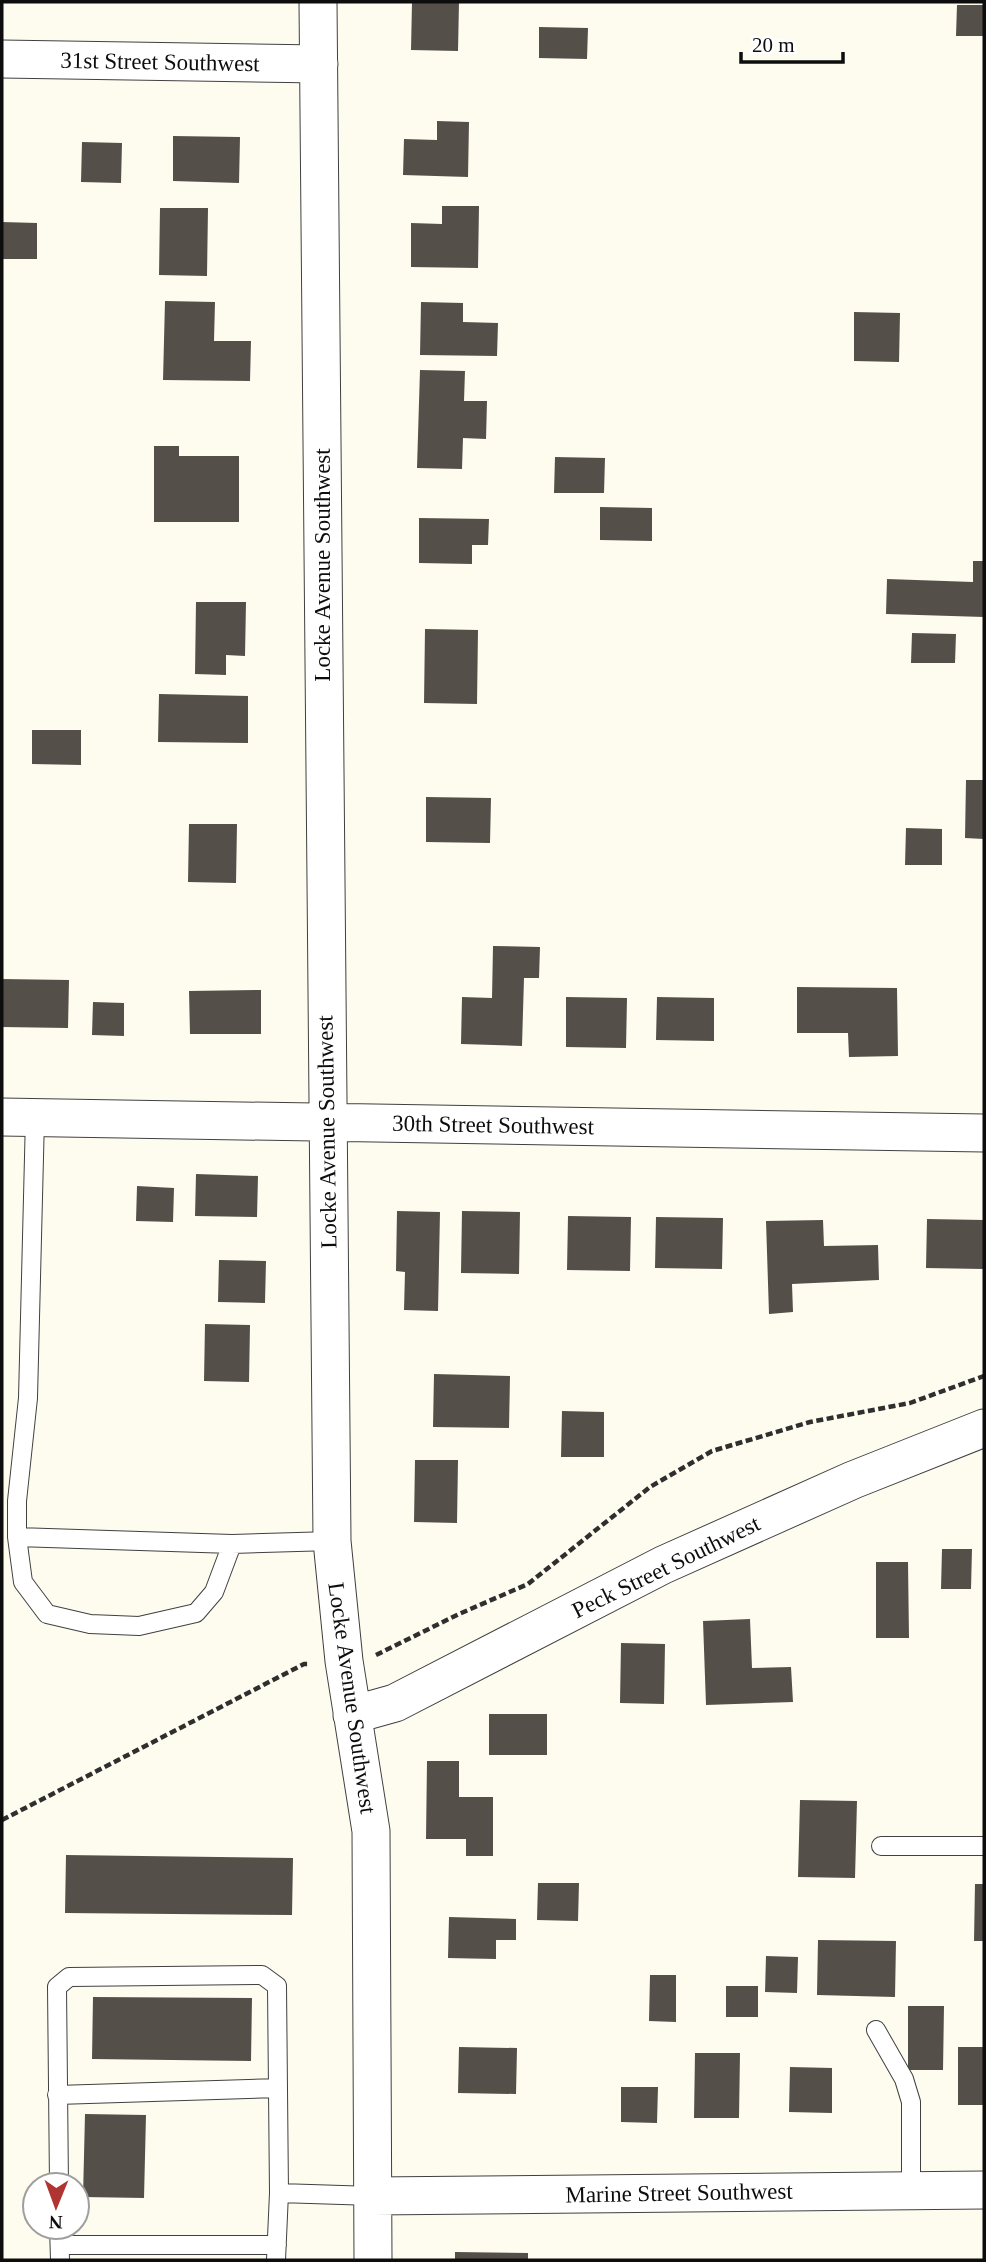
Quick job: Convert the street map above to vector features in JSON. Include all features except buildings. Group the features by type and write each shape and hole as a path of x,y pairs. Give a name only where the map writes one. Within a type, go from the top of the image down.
{"street":[{"name":"Locke Avenue Southwest","path":"318,2 332,1541 344,1661 370,1831 373,2260"},
{"name":"31st Street Southwest","path":"2,59 319,64"},
{"name":"30th Street Southwest","path":"18,1117 984,1133"},
{"name":"Peck Street Southwest","path":"352,1716 395,1703 676,1560 853,1480 984,1428"},
{"name":"Marine Street Southwest","path":"373,2196 984,2190"}],"lane":[{"path":"18,1117 29,1346 28,1398 17,1502 17,1537 23,1582 47,1614 90,1624 139,1626 196,1613 214,1592 232,1544"},
{"path":"17,1537 232,1544 332,1541"},
{"path":"881,1846 984,1846"},
{"path":"59,2171 57,1987 69,1977 262,1975 277,1986 277,2253 60,2244"},
{"path":"876,2029 904,2079 911,2102 911,2191"},
{"path":"57,2095 278,2088"},
{"path":"279,2193 373,2196"}],"path":[{"path":"2,1820 304,1664 373,1657 459,1614 528,1584 650,1487 712,1451 810,1422 910,1404 984,1376"}]}
